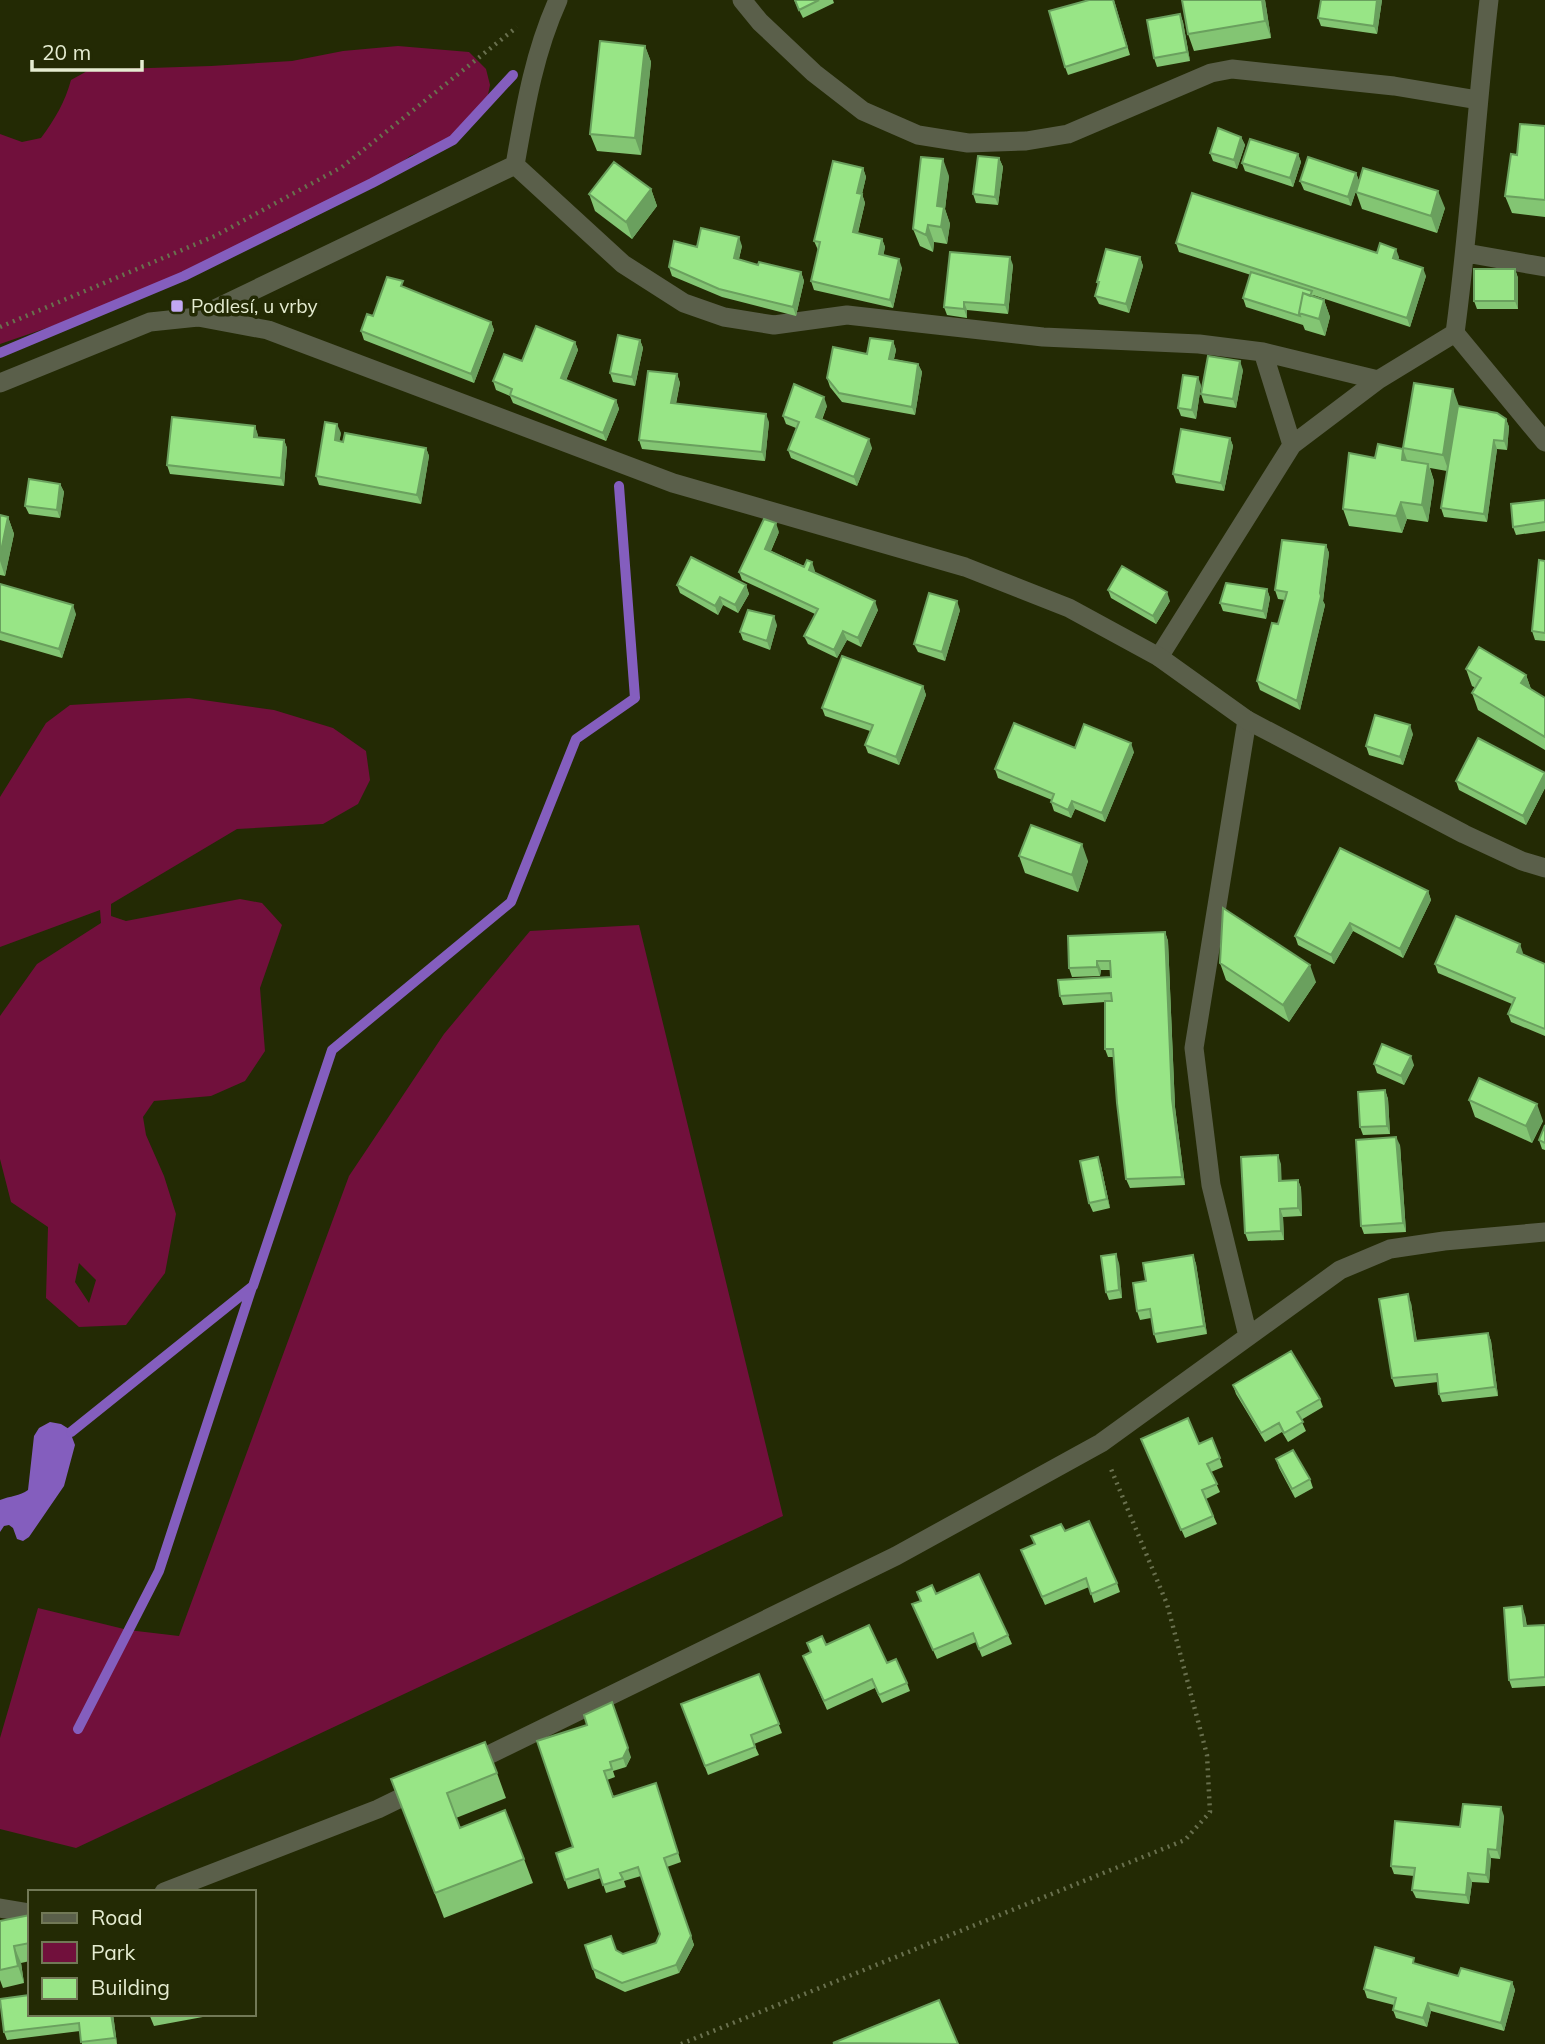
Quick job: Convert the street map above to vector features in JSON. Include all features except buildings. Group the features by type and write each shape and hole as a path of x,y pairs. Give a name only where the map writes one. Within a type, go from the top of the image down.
{"street":[{"path":"515,165 532,73 545,28 558,0"},
{"path":"742,0 760,22 814,73 863,111 918,135 968,143 1026,141 1068,134 1211,73 1232,69 1394,86 1478,100"},
{"path":"1489,0 1466,253 1455,333 1545,442"},
{"path":"198,317 515,165"},
{"path":"515,165 623,264 684,303 724,317 774,325 847,315 1043,337 1199,344 1263,352 1378,380"},
{"path":"1466,253 1545,267"},
{"path":"0,383 150,322 198,317 268,330 673,484 965,567 1069,608 1159,657 1247,720 1464,834 1522,861 1545,868"},
{"path":"1159,657 1292,445 1378,380 1455,333"},
{"path":"1263,352 1292,445"},
{"path":"1247,720 1195,1048 1210,1185 1248,1336"},
{"path":"169,1890 378,1809 896,1556 1101,1443 1340,1270 1390,1249 1545,1232"},
{"path":"0,1908 28,1913"}],"path":[{"path":"0,327 215,236 342,167 519,25"},
{"path":"681,2044 1185,1840 1210,1812 1207,1755 1167,1604 1101,1443"}],"green space":[{"path":"398,46 469,52 486,69 490,85 485,109 459,137 410,156 369,187 287,231 99,310 0,344 0,134 22,142 41,138 59,110 71,80 89,70 292,61 343,51"},
{"path":"189,698 274,710 333,728 366,751 370,780 358,804 323,824 237,829 111,904 111,916 126,921 240,899 262,903 282,925 260,988 265,1051 245,1081 211,1096 154,1101 143,1117 146,1135 164,1176 176,1214 165,1273 126,1325 79,1327 46,1298 48,1227 11,1202 0,1159 0,1016 37,964 101,923 100,910 0,947 0,797 46,723 70,705","holes":["79,1263 96,1280 89,1303 75,1282"]},
{"path":"639,925 783,1516 76,1848 0,1829 0,1738 38,1608 128,1630 179,1636 349,1176 444,1034 530,931"}],"shaded area":[{"path":"50,1422 69,1429 75,1445 64,1486 29,1537 23,1541 17,1539 9,1525 4,1526 0,1532 0,1500 28,1490 34,1436 39,1428"}],"waterway":[{"path":"0,353 184,276 453,140 513,75"},
{"path":"71,1432 253,1286 332,1050 511,902 576,739 635,698 619,486"},
{"path":"78,1729 159,1571 252,1287"}],"place":[{"name":"Podlesí, u vrby","path":"177,306"}]}
